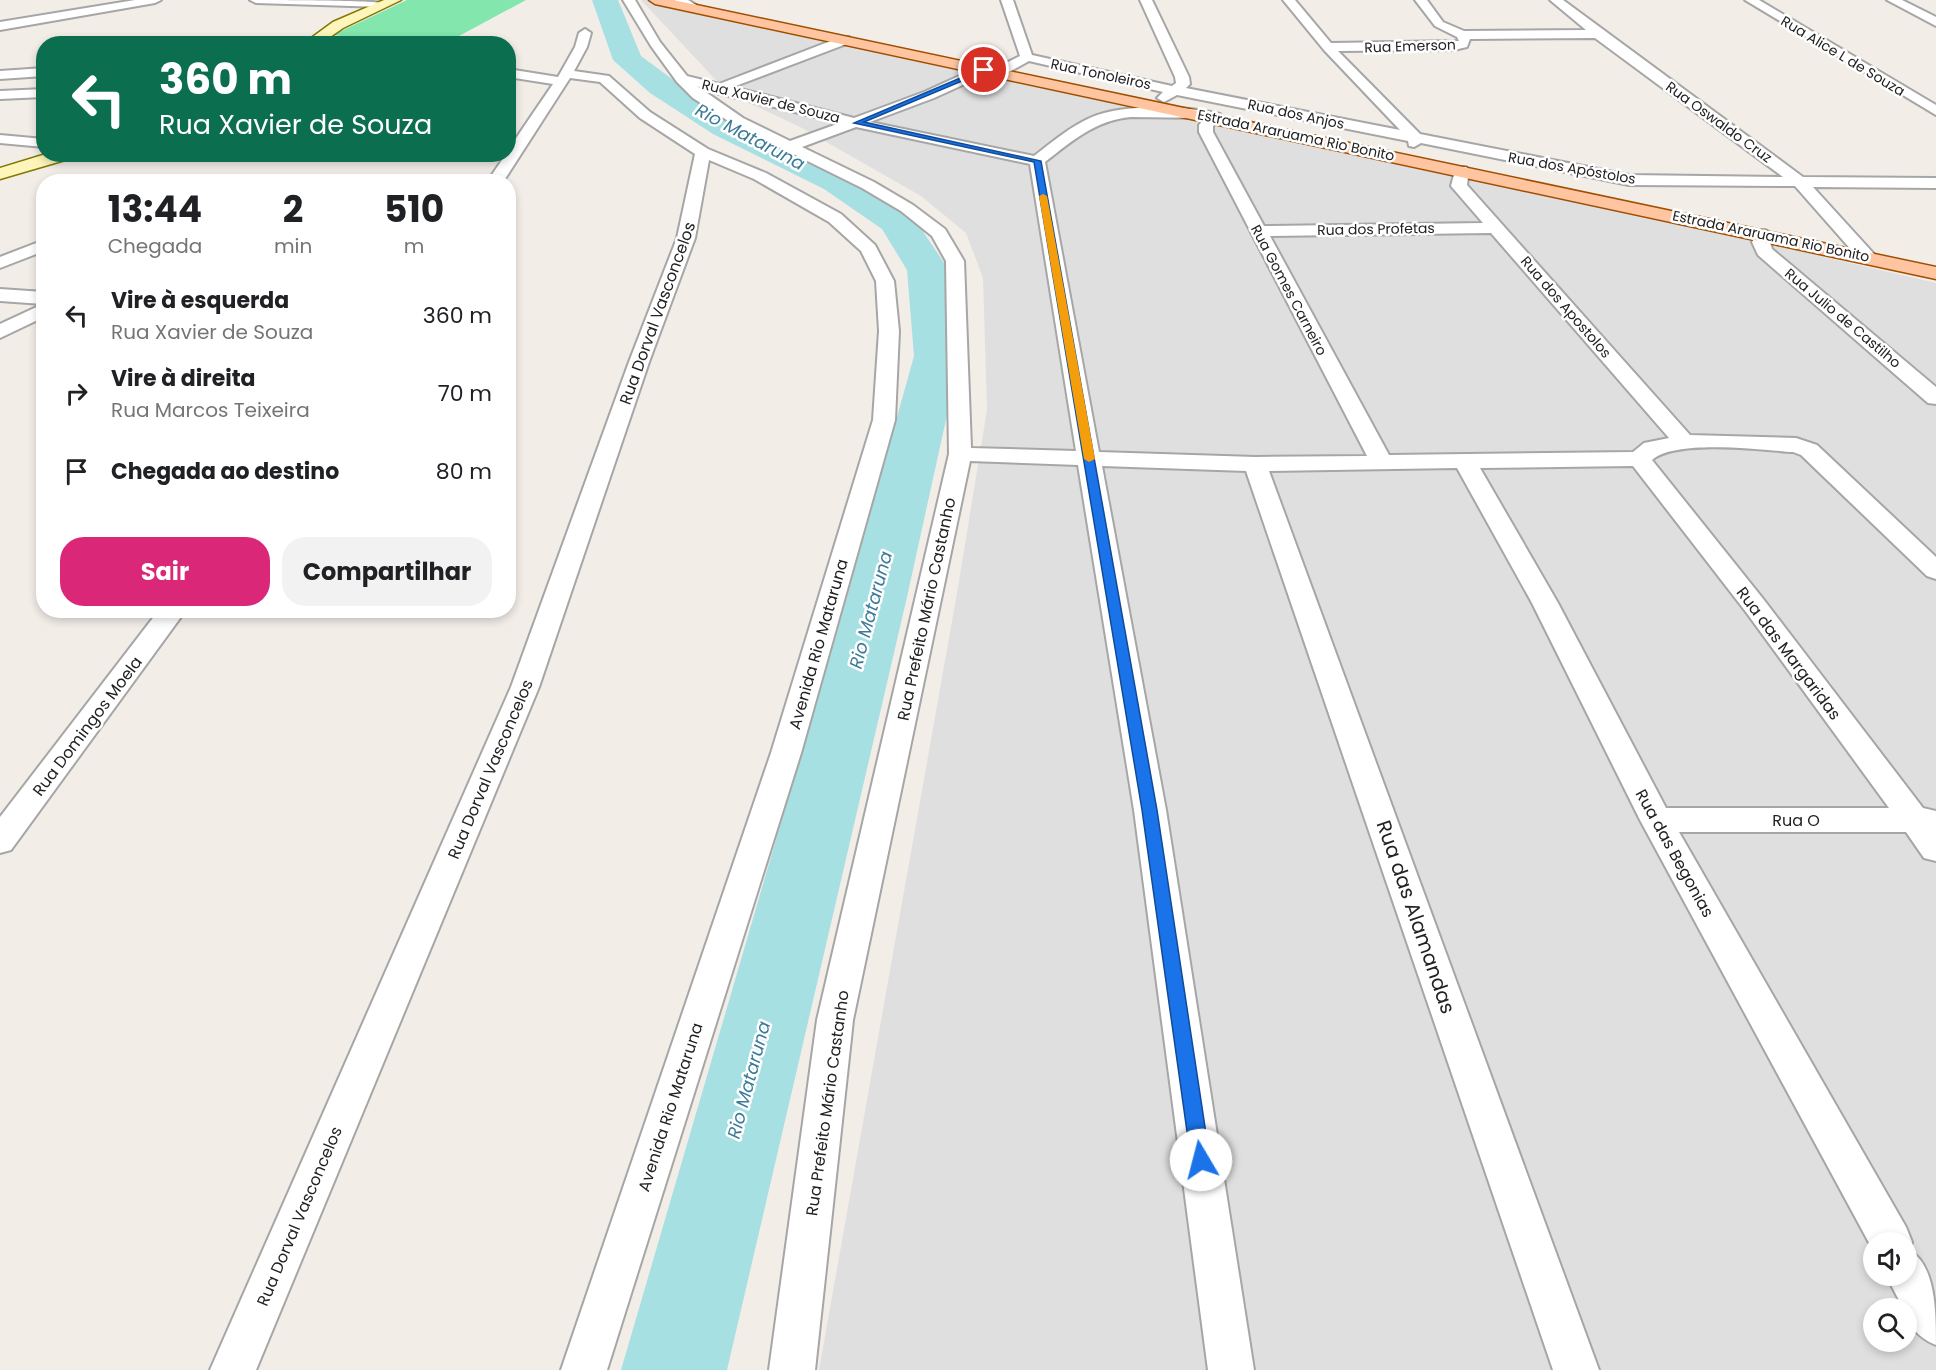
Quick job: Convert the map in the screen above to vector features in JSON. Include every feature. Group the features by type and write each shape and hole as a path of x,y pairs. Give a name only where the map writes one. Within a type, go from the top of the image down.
{"main road":[{"name":"Estrada Araruama Rio Bonito","path":"643,1 695,8 1210,116 1765,234 1936,273"}],"street":[{"path":"0,26 155,0"},
{"path":"256,0 389,2"},
{"path":"679,0 695,8"},
{"path":"791,146 1027,57 1007,0"},
{"path":"1146,0 1182,77 1183,84 1155,105"},
{"path":"1289,0 1328,47 1416,139 1405,158"},
{"name":"Rua Emerson","path":"1328,47 1463,44 1465,41 1462,36 1439,24 1421,0"},
{"name":"Rua Oswaldo Cruz","path":"1556,0 1598,34 1801,183 1868,258"},
{"name":"Rua Alice L de Souza","path":"1751,0 1936,111"},
{"path":"1893,0 1936,22"},
{"name":"Rua Prefeito Mário Castanho","path":"643,1 700,87 738,121 791,146 907,208 939,233 955,261 960,454 835,1020 792,1370"},
{"path":"322,36 338,25 389,2"},
{"path":"516,150 581,47 585,33"},
{"path":"1462,36 1598,34"},
{"path":"700,87 845,40"},
{"name":"Rua Tonoleiros","path":"1027,57 1081,72 1175,89"},
{"path":"0,75 36,73"},
{"name":"Avenida Rio Mataruna","path":"516,74 604,79 645,115 704,152 749,171 835,218 869,249 885,281 889,331 884,420 786,753 584,1370"},
{"name":"Rua Xavier de Souza","path":"700,87 1037,161"},
{"name":"Rua dos Anjos","path":"1175,89 1416,139"},
{"path":"0,95 36,93"},
{"path":"1210,116 1128,113 1108,116 1066,138 1037,161 1150,810 1231,1370"},
{"name":"Rua Gomes Carneiro","path":"1210,116 1206,132 1382,463"},
{"path":"0,139 36,142"},
{"name":"Rua dos Apóstolos","path":"1416,139 1629,180 1936,183"},
{"name":"Rua Dorval Vasconcelos","path":"233,1370 525,687 635,373 686,238 704,152"},
{"path":"0,174 40,162"},
{"name":"Rua dos Apostolos","path":"1461,170 1459,186 1683,441"},
{"path":"1621,204 1629,180"},
{"name":"Rua dos Profetas","path":"1257,231 1495,228"},
{"name":"Rua Julio de Castilho","path":"1765,234 1761,242 1764,251 1936,398"},
{"path":"0,263 36,248"},
{"path":"0,295 36,297"},
{"path":"0,332 36,313"},
{"path":"960,454 1255,464 1465,462 1639,459 1652,448 1683,441 1781,443 1809,450 1936,571"},
{"name":"Rua das Margaridas","path":"1639,459 1925,820 1936,849"},
{"name":"Rua das Begonias","path":"1465,462 1545,603 1656,820 1885,1232"},
{"name":"Rua das Alamandas","path":"1255,464 1576,1370"},
{"name":"Rua Domingos Moela","path":"0,841 167,618"},
{"name":"Rua O","path":"1656,820 1925,820"},
{"path":"1915,1286 1936,1323"}],"shaded area":[{"path":"641,0 652,0 1481,177 1936,283 1936,1370 819,1370 957,593 987,410 983,278 966,233 921,196 800,127 728,93"}],"green space":[{"path":"407,0 526,0 459,36 333,35"}],"waterway":[{"name":"Rio Mataruna","path":"605,0 628,60 661,86 725,127 837,181 897,222 928,270 937,356 877,597 674,1370"}],"slow traffic":[{"path":"1043,196 1089,459"}],"route":[{"path":"984,70 929,95 857,123 1037,161 1150,810 1201,1160"}]}
